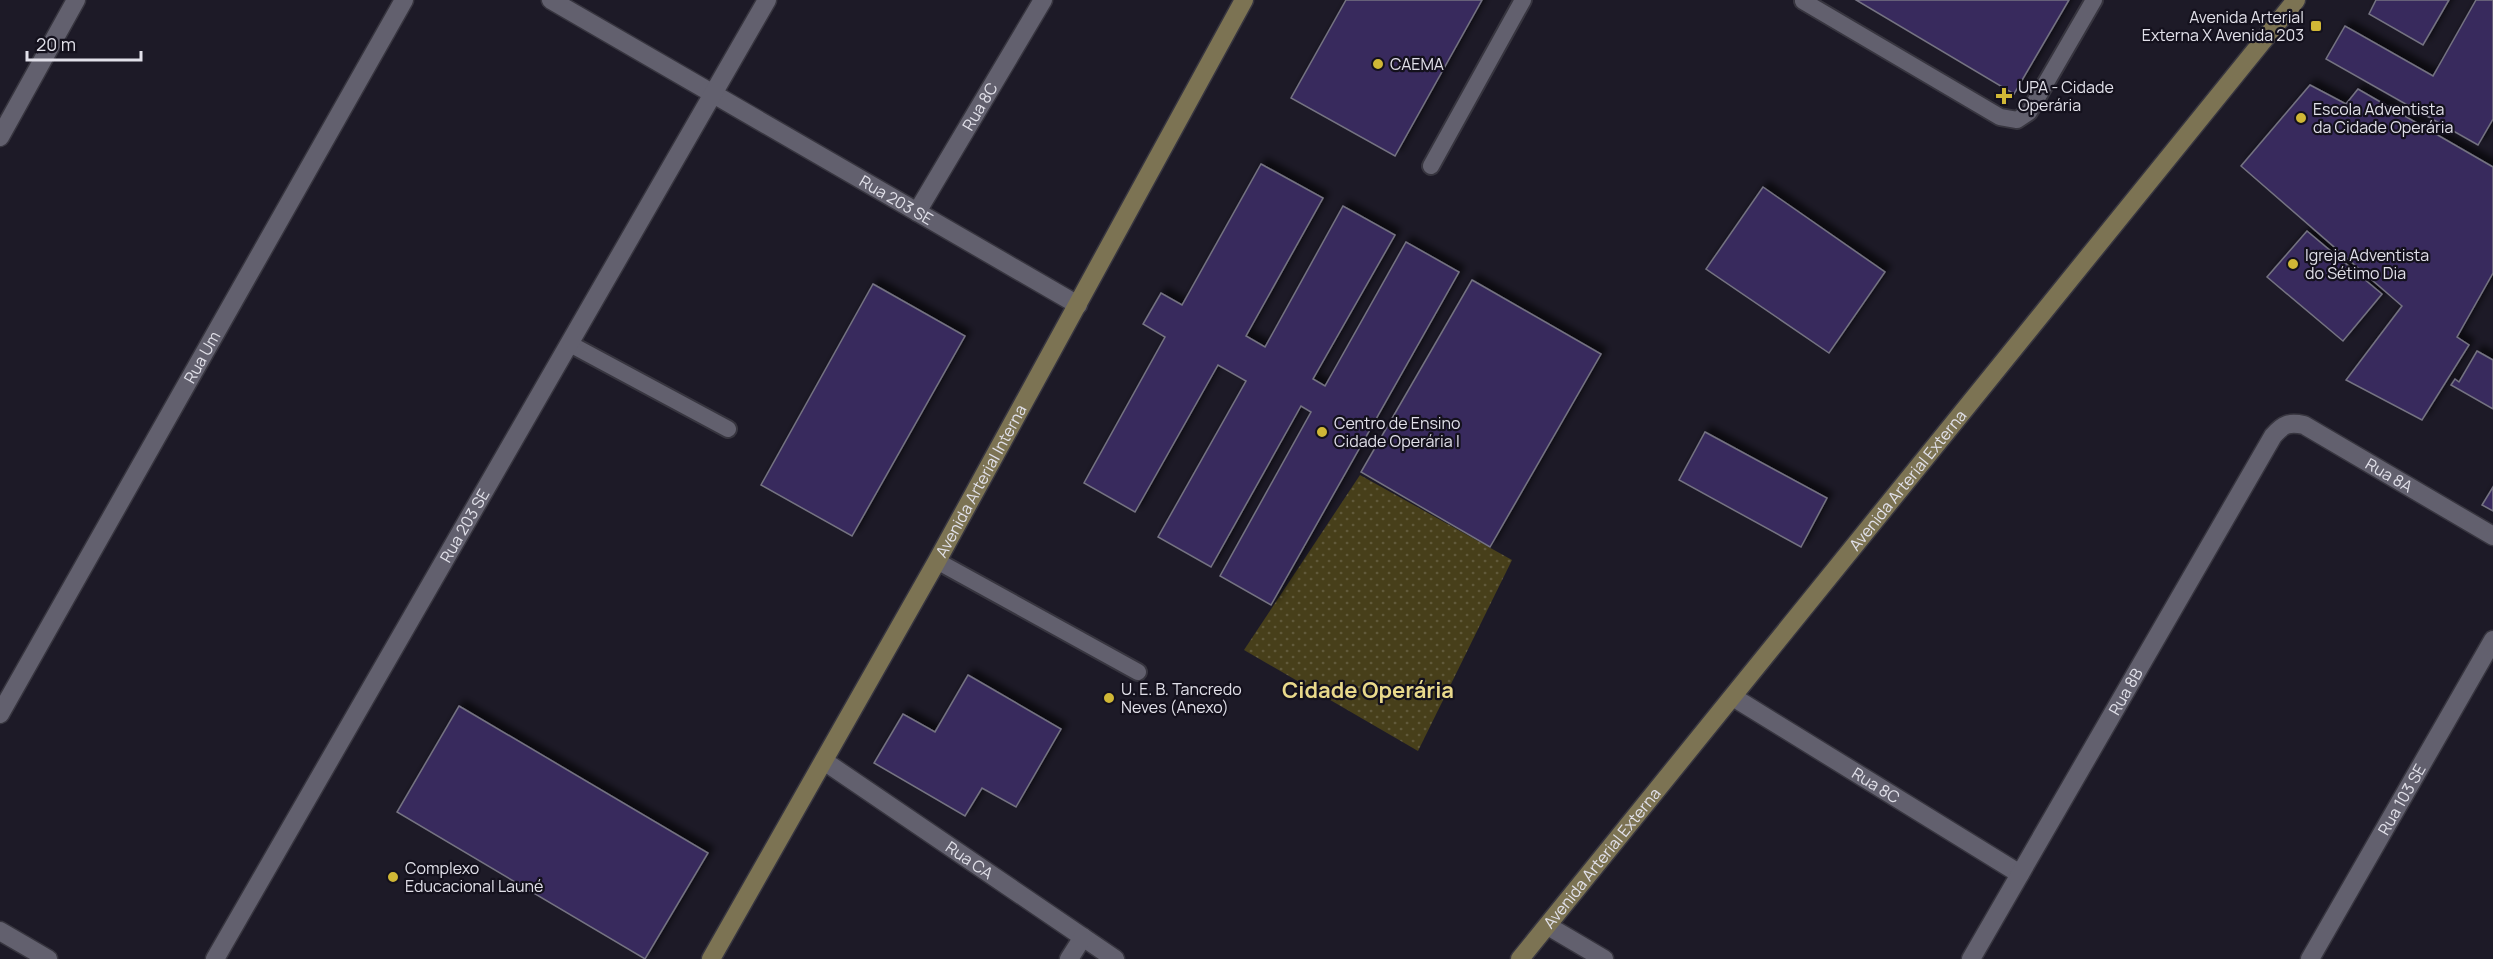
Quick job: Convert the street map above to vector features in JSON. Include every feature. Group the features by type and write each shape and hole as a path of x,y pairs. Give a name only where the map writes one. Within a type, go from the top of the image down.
{"main road":[{"name":"Avenida Arterial Interna","path":"711,959 937,561 1244,0"},
{"name":"Avenida Arterial Externa","path":"1520,959 2296,0"}],"street":[{"path":"0,137 76,0"},
{"name":"Rua Um","path":"0,714 404,0"},
{"name":"Rua 203 SE","path":"551,0 1078,305"},
{"name":"Rua 203 SE","path":"215,959 767,0"},
{"name":"Rua 8C","path":"917,212 1043,0"},
{"name":"Rua 8A","path":"2282,425 2291,423 2304,425 2493,536"},
{"name":"Rua 8B","path":"1971,959 2273,436 2282,425"},
{"name":"Rua 103 SE","path":"2310,959 2493,640"},
{"name":"Rua 8C","path":"1733,698 2020,874"},
{"name":"Rua CA","path":"824,761 1115,959"},
{"path":"1548,926 1604,959"},
{"path":"0,931 48,959"},
{"path":"1069,959 1083,937"}],"lane":[{"path":"1431,166 1523,0"},
{"path":"1803,1 2000,117 2017,120 2029,112 2094,0"},
{"path":"570,344 728,429"},
{"path":"937,561 1138,672"}],"shaded area":[{"path":"1360,475 1512,560 1418,751 1244,650"}],"building":[{"name":"CAEMA","path":"1346,0 1482,0 1395,156 1291,98"},
{"path":"1856,0 2069,0 2014,94"},
{"path":"2376,0 2449,0 2423,45 2369,14"},
{"path":"2476,0 2493,0 2493,119 2478,145 2326,59 2345,26 2433,76"},
{"path":"2310,85 2346,104 2358,89 2493,167 2493,273 2457,337 2469,345 2422,420 2346,380 2402,306 2241,166"},
{"path":"1261,164 1323,198 1246,336 1265,347 1343,206 1395,235 1313,379 1325,386 1406,242 1459,272 1271,605 1220,576 1311,412 1301,406 1211,567 1158,537 1246,381 1218,365 1135,512 1084,483 1165,337 1143,324 1161,293 1182,305"},
{"path":"1763,187 1885,272 1829,353 1706,269"},
{"path":"2307,231 2382,294 2343,341 2267,277"},
{"path":"1472,280 1601,354 1490,547 1361,472"},
{"path":"873,284 965,336 852,536 761,485"},
{"path":"2477,351 2493,360 2493,409 2451,385 2455,379 2459,382"},
{"path":"1705,432 1827,498 1801,547 1679,480"},
{"path":"2493,487 2493,511 2482,505"},
{"path":"968,675 1061,729 1016,807 982,788 965,816 874,763 903,714 935,732"},
{"path":"459,706 708,853 645,959 397,812"}],"place":[{"name":"Avenida Arterial Externa X Avenida 203","path":"2316,26"},
{"name":"CAEMA","path":"1378,64"},
{"name":"UPA - Cidade Operária","path":"2004,96"},
{"name":"Escola Adventista da Cidade Operária","path":"2301,118"},
{"name":"Igreja Adventista do Sétimo Dia","path":"2293,264"},
{"name":"Centro de Ensino Cidade Operária I","path":"1322,432"},
{"name":"U. E. B. Tancredo Neves (Anexo)","path":"1109,698"},
{"name":"Complexo Educacional Launé","path":"393,877"}],"district":[{"name":"Cidade Operária","path":"1368,690"}]}
